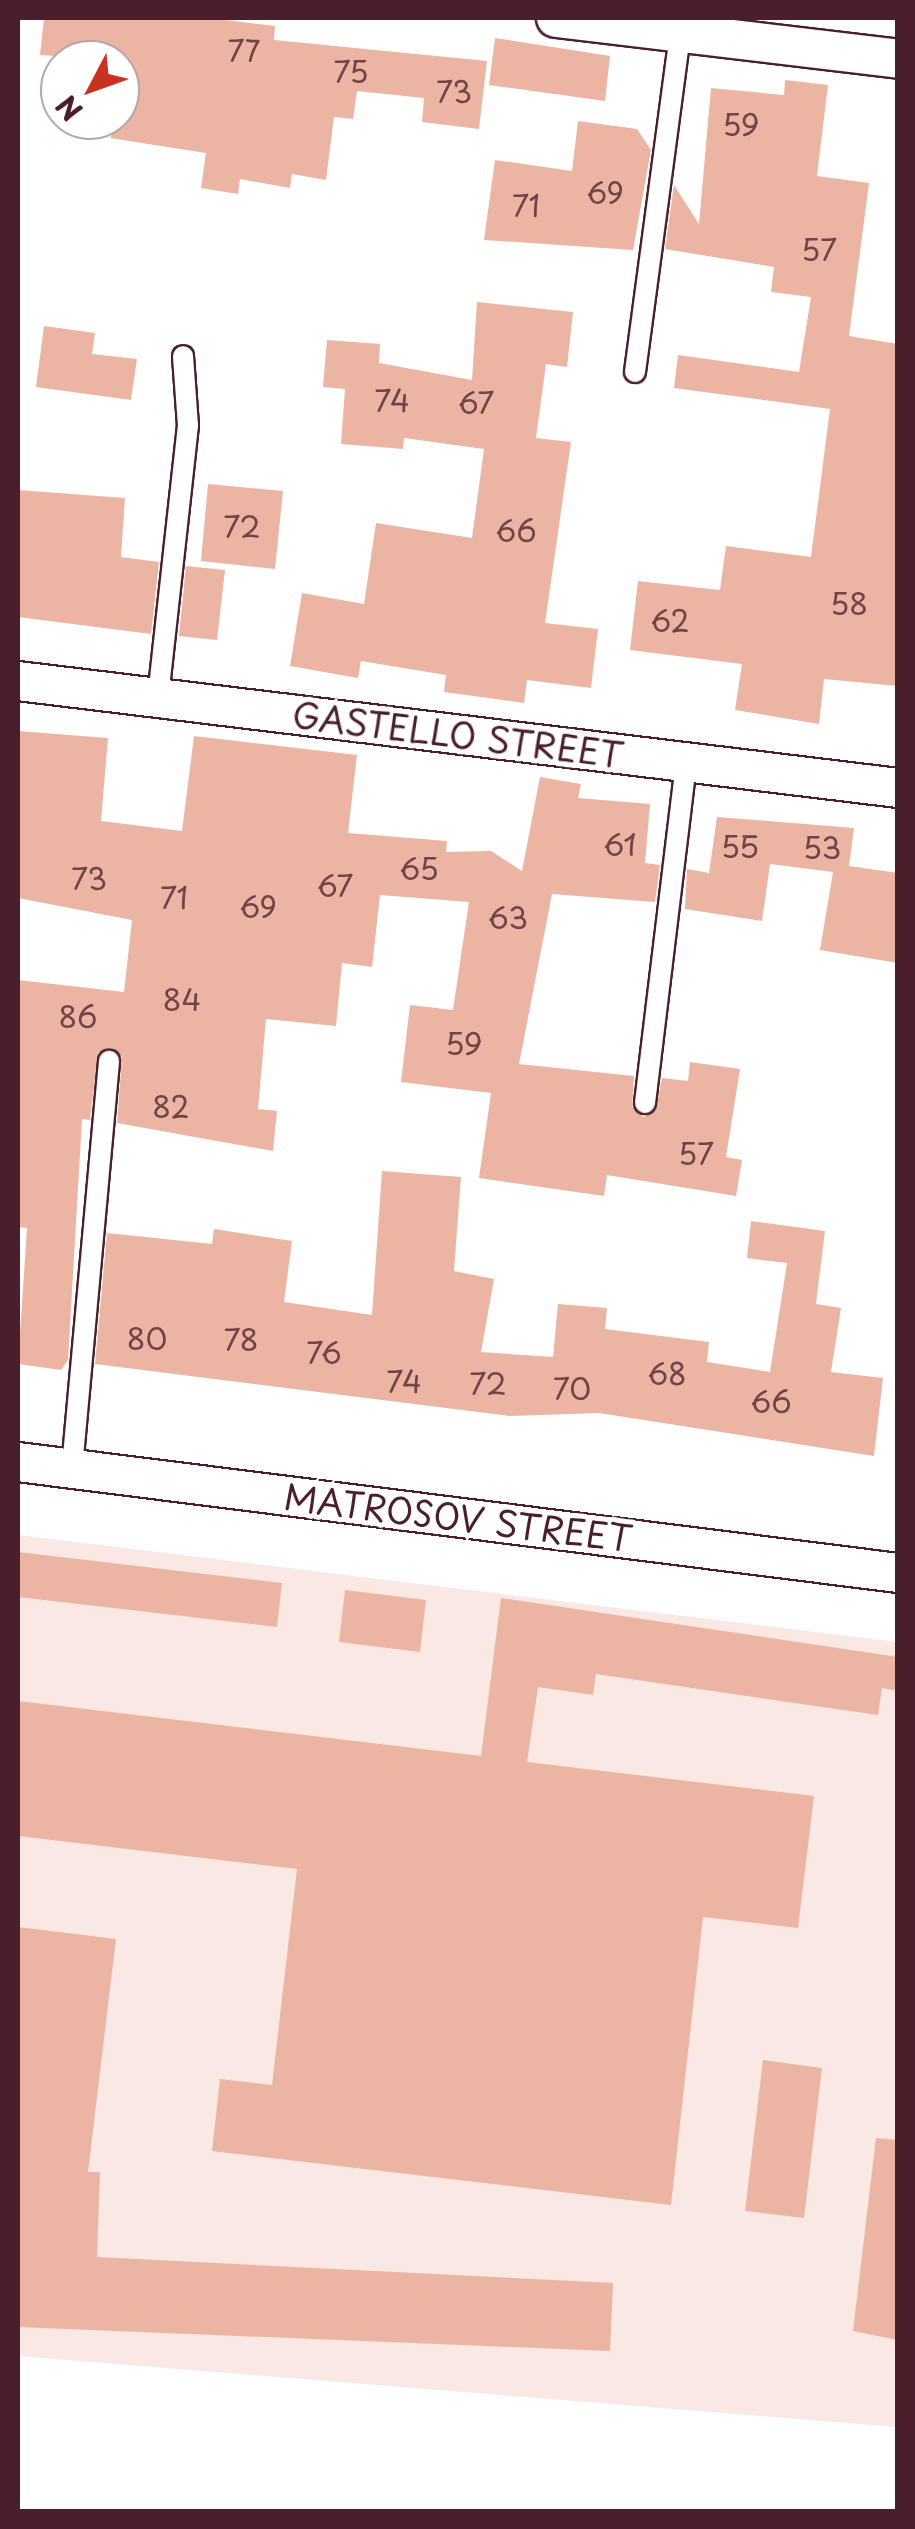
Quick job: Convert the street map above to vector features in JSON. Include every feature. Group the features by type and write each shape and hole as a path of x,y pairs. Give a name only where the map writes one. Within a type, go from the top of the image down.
{"street":[{"path":"556,18 898,59"},
{"name":"GASTELLO STREET","path":"18,681 898,788"},
{"name":"MATROSOV STREET","path":"18,1462 898,1573"}],"lane":[{"path":"635,372 680,33"},
{"path":"158,697 188,426 183,356"},
{"path":"645,1102 686,762"},
{"path":"72,1468 110,1061"}],"shaded area":[{"path":"18,1535 897,1642 897,2427 18,2356"}],"building":[{"path":"44,18 208,18 275,26 274,40 487,61 479,129 422,122 424,98 357,91 353,119 334,117 326,180 292,174 290,188 240,179 238,194 201,188 206,153 123,140 140,140 140,40 42,40"},
{"path":"495,38 610,56 605,101 489,85"},
{"path":"785,80 828,85 817,176 869,183 849,336 898,344 898,686 824,679 819,724 735,710 742,664 630,650 638,581 720,590 726,546 811,557 830,409 674,388 678,355 799,372 811,297 771,292 774,267 665,249 674,185 699,224 711,88 784,95"},
{"path":"578,121 637,129 651,150 633,250 484,240 495,160 572,171"},
{"path":"477,302 573,312 567,367 546,364 536,438 571,442 545,623 598,629 591,688 527,680 524,703 444,692 446,675 361,661 358,678 290,666 302,593 364,604 376,523 472,538 484,449 404,438 403,449 341,444 345,389 323,387 327,340 380,344 379,363 472,380"},
{"path":"44,326 95,333 92,354 137,359 131,400 36,387"},
{"path":"208,484 283,491 275,569 201,561"},
{"path":"18,490 125,498 121,557 159,562 151,634 18,617"},
{"path":"186,566 225,570 217,640 179,636"},
{"path":"18,731 108,738 101,821 182,831 194,736 357,755 348,833 447,841 446,852 491,851 522,871 540,777 581,784 578,798 650,804 645,863 660,865 655,902 552,894 519,1064 634,1076 632,1107 644,1117 656,1110 662,1078 688,1081 690,1062 740,1069 726,1157 742,1160 736,1196 607,1175 604,1196 479,1178 491,1093 401,1082 410,1005 453,1010 469,902 380,895 372,967 342,963 336,1026 266,1019 258,1109 277,1111 273,1151 117,1123 122,1056 98,1052 90,1120 82,1119 68,1360 61,1370 18,1364 27,1228 18,1227 18,980 124,992 132,920 18,898"},
{"path":"717,817 854,828 849,866 898,873 898,963 820,950 833,872 770,864 762,921 685,909 687,869 709,873"},
{"path":"382,1171 461,1177 454,1271 494,1279 481,1352 553,1357 558,1304 607,1308 605,1329 709,1342 707,1362 770,1372 787,1263 747,1258 751,1221 825,1231 816,1304 841,1308 831,1372 883,1378 874,1456 599,1413 510,1416 95,1364 107,1233 212,1244 214,1229 292,1241 284,1302 372,1315"},
{"path":"18,1552 282,1583 277,1627 18,1597"},
{"path":"345,1590 426,1600 420,1652 339,1642"},
{"path":"501,1598 898,1657 898,1691 882,1688 878,1715 596,1674 593,1695 538,1687 527,1762 814,1796 798,1928 703,1917 671,2205 212,2151 220,2079 272,2085 297,1869 18,1836 18,1701 481,1756"},
{"path":"18,1927 116,1939 88,2172 100,2172 97,2257 613,2283 610,2351 18,2327"},
{"path":"763,2060 822,2068 804,2218 745,2211"},
{"path":"876,2138 898,2140 898,2340 853,2331"}]}
